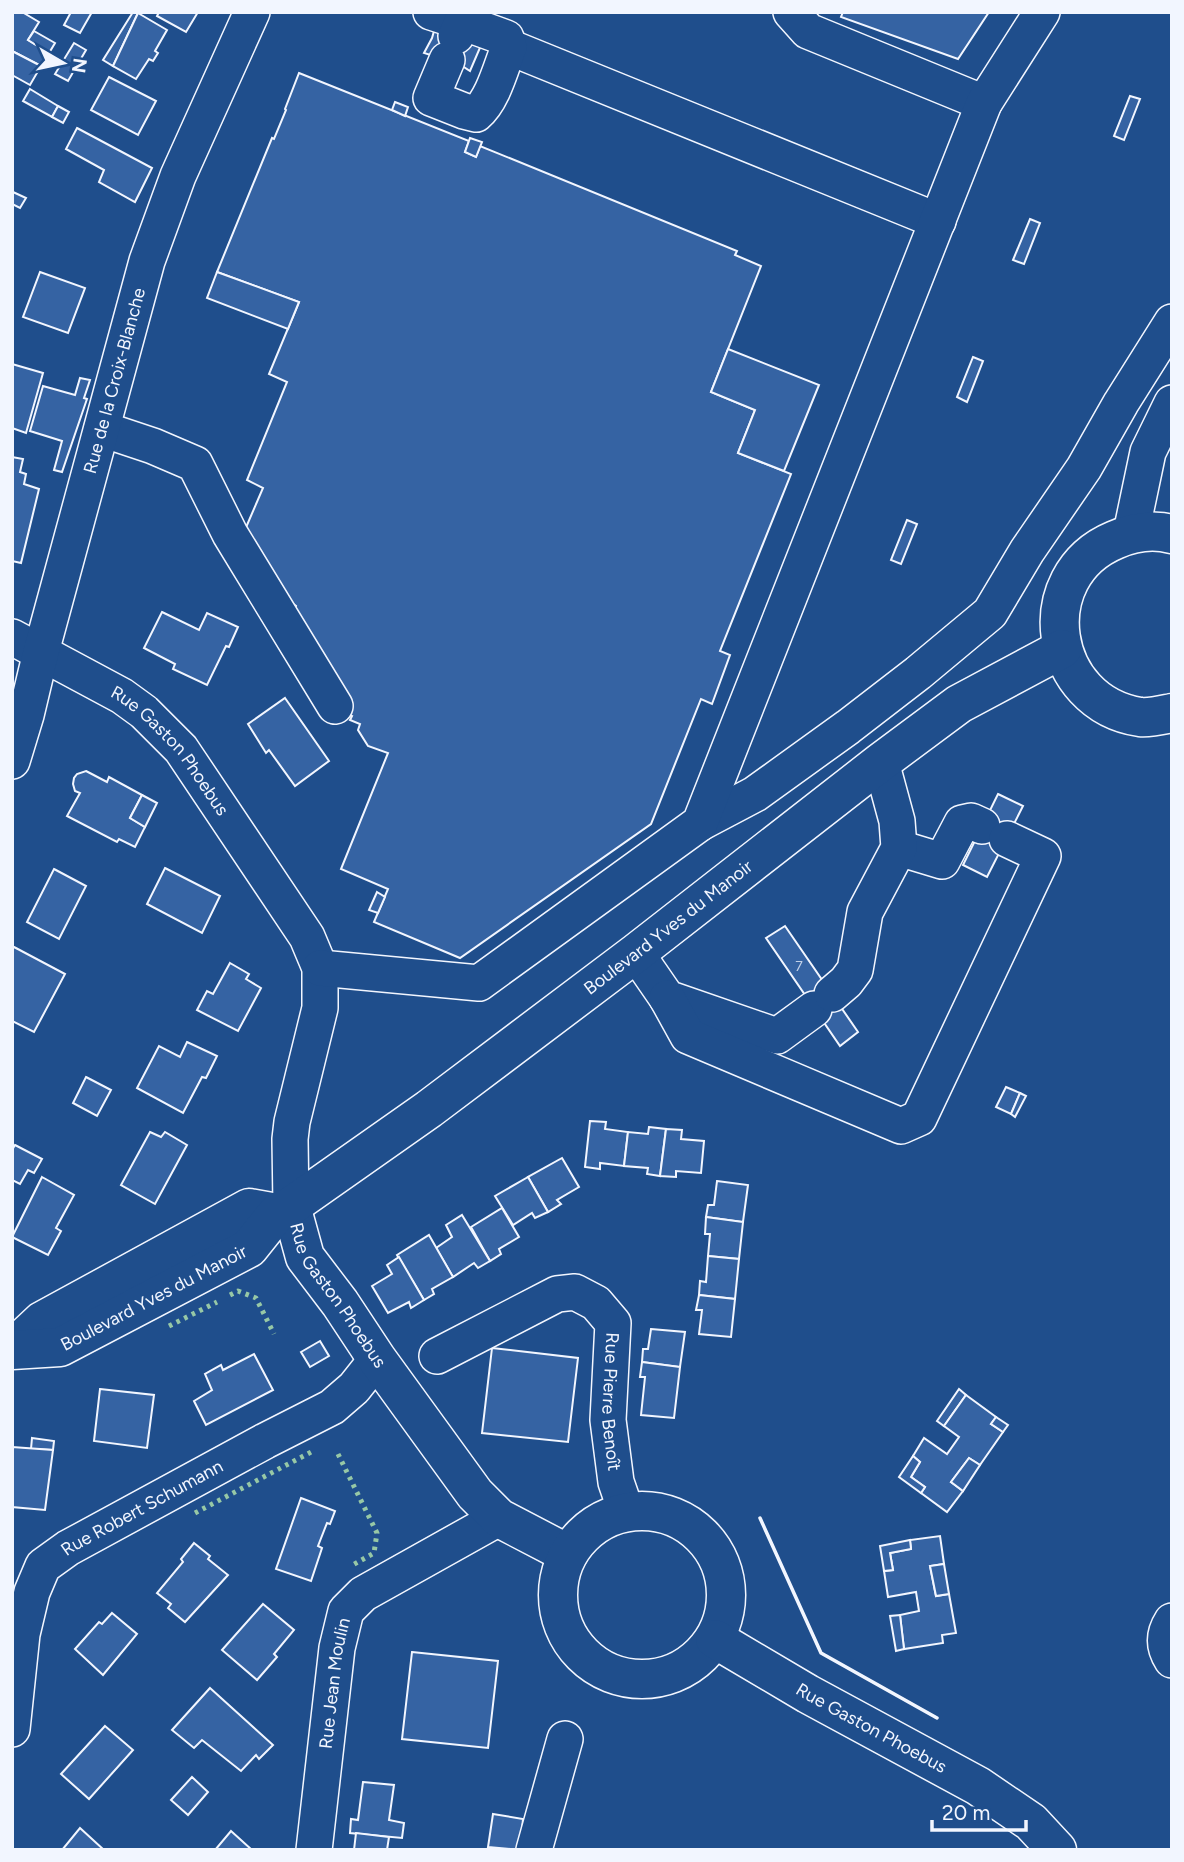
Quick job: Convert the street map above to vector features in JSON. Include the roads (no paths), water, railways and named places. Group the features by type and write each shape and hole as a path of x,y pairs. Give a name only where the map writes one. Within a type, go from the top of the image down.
{"main road":[{"path":"1172,534 1159,531 1131,533 1103,545 1080,564 1065,590 1059,619 1062,649 1073,674 1092,696 1115,710 1142,717 1172,713"},
{"name":"Boulevard Yves du Manoir","path":"12,1349 60,1347 249,1248 284,1210 429,1109 959,704 1062,649"},
{"name":"Rue Gaston Phoebus","path":"284,1210 305,1257 475,1494 499,1518 568,1554"},
{"path":"648,1510 669,1514 688,1524 707,1541 721,1563 727,1589 725,1615 715,1639 696,1661 671,1675 642,1680 613,1675 596,1666 588,1661 569,1639 559,1611 558,1582 568,1554 583,1534 603,1520 626,1511 648,1510"},
{"name":"Rue Gaston Phoebus","path":"715,1639 808,1694 978,1786 1031,1822 1057,1850"}],"street":[{"name":"Rue de la Croix-Blanche","path":"12,761 26,715 27,645 102,429 147,261 178,176 252,12"},
{"path":"791,12 808,31 984,103"},
{"path":"700,823 984,103 1042,12"},
{"path":"449,32 506,38 509,47 484,108 476,114 431,98 449,32"},
{"path":"509,47 938,221"},
{"path":"320,968 479,983 700,823 755,794 848,727 990,613 1172,322"},
{"path":"1131,533 1148,452 1172,403"},
{"path":"102,429 195,464 230,534 335,706"},
{"name":"Rue Gaston Phoebus","path":"27,645 122,695 144,712 181,750 307,937 320,968 320,1008 292,1122 284,1210"},
{"path":"667,998 776,1036 846,982 855,970 866,912 899,848 897,821 881,762"},
{"path":"636,953 667,998 688,1036 901,1126 919,1118 1043,856 971,821 962,823 942,862 899,848"},
{"name":"Rue Pierre Benoît","path":"437,1356 558,1294 575,1292 596,1303 613,1323 608,1420 616,1482 626,1511"},
{"name":"Rue Robert Schumann","path":"12,1729 22,1634 32,1592 43,1566 68,1548 332,1407 354,1388 377,1359"},
{"name":"Rue Jean Moulin","path":"314,1850 337,1648 346,1611 363,1594 499,1518"},
{"path":"1172,1621 1165,1631 1165,1644 1172,1660"},
{"path":"534,1850 565,1739"}]}
